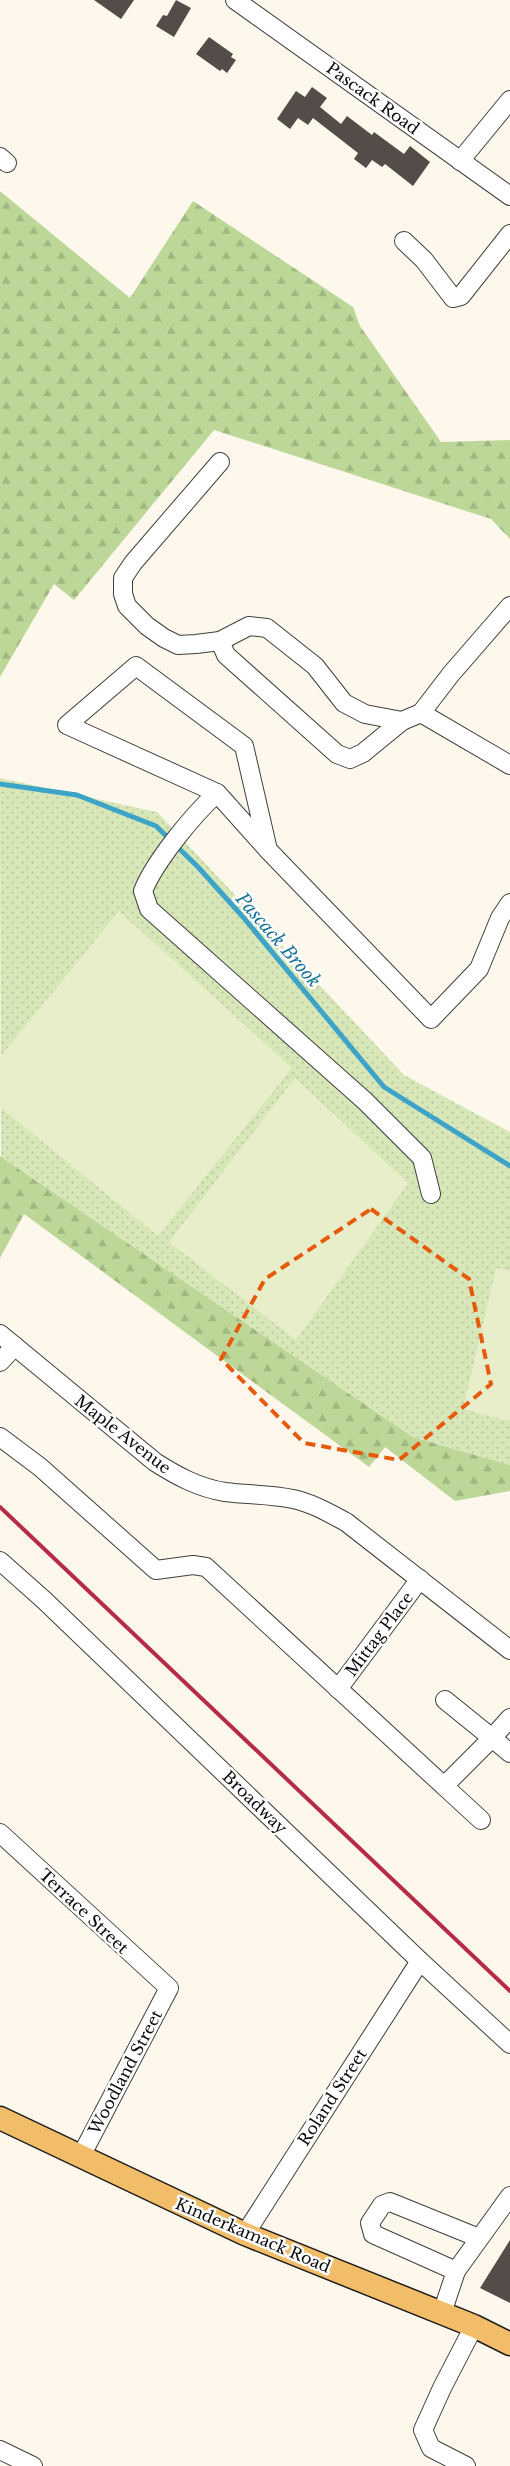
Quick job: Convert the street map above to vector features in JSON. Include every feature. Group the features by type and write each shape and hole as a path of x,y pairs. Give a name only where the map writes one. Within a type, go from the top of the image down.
{"main road":[{"name":"Kinderkamack Road","path":"0,2118 244,2234 474,2326 510,2344"}],"street":[{"name":"Pascack Road","path":"236,0 510,196"},
{"path":"460,161 510,100"},
{"path":"404,241 424,260 453,298 461,296 510,234"},
{"path":"220,462 123,578 123,594 127,606 146,626 178,645 220,641 249,626 267,628 315,666 344,703 365,714 402,721"},
{"path":"220,641 226,655 337,754 350,759 363,753 402,721 421,713 451,674 510,606"},
{"path":"268,850 244,746 136,666 67,725 217,793 268,850 431,1019 479,969 500,918 510,903"},
{"path":"421,713 510,765"},
{"path":"217,793 149,875 142,891 149,909 365,1101 422,1158 431,1194"},
{"name":"Maple Avenue","path":"0,1334 155,1462 176,1475 199,1485 224,1492 295,1499 321,1509 346,1522 510,1650"},
{"path":"0,1362 15,1346"},
{"path":"0,1438 46,1473 156,1570 193,1565 206,1567 481,1820"},
{"name":"Broadway","path":"0,1560 420,1961 510,2044"},
{"name":"Mittag Place","path":"338,1689 420,1579"},
{"path":"445,1700 510,1753"},
{"path":"444,1786 510,1718"},
{"name":"Terrace Street","path":"0,1833 169,1988"},
{"name":"Roland Street","path":"244,2234 420,1961"},
{"name":"Woodland Street","path":"81,2156 169,1988"},
{"path":"442,2313 456,2271 510,2196"},
{"path":"456,2271 373,2234 370,2223 382,2205 390,2202 479,2238"},
{"path":"466,2466 430,2448 423,2430 474,2326"},
{"path":"0,2450 33,2466"}],"highlighted area":[{"path":"371,1209 469,1279 491,1384 399,1460 304,1443 221,1359 265,1279"}],"green space":[{"path":"0,191 130,298 193,201 353,307 360,326 441,442 510,440 510,539 491,519 214,430 74,600 54,584 0,677"},
{"path":"0,778 157,812 404,1075 510,1132 510,1465 413,1437 1,1157"},
{"path":"119,911 292,1068 158,1236 0,1107 0,1057"},
{"path":"295,1078 408,1183 296,1340 169,1242"},
{"path":"0,1156 413,1437 510,1465 510,1491 455,1501 385,1447 369,1467 24,1214 0,1258"},
{"path":"496,1268 510,1271 510,1421 463,1409"}],"building":[{"path":"94,0 134,0 121,19"},
{"path":"176,0 191,8 174,37 156,26 163,15 167,16"},
{"path":"209,37 233,54 231,57 236,60 227,73 222,69 220,71 196,54"},
{"path":"312,87 327,98 320,107 341,124 347,116 372,135 374,132 404,154 410,146 430,162 413,186 385,164 382,167 372,160 366,168 354,159 358,153 313,118 308,125 298,118 290,129 277,119 296,91 305,97"},
{"path":"510,2240 510,2303 480,2288"}],"waterway":[{"name":"Pascack Brook","path":"0,784 77,795 156,826 198,867 243,917 384,1087 510,1166"}],"railway":[{"path":"0,1507 510,1991"}]}
